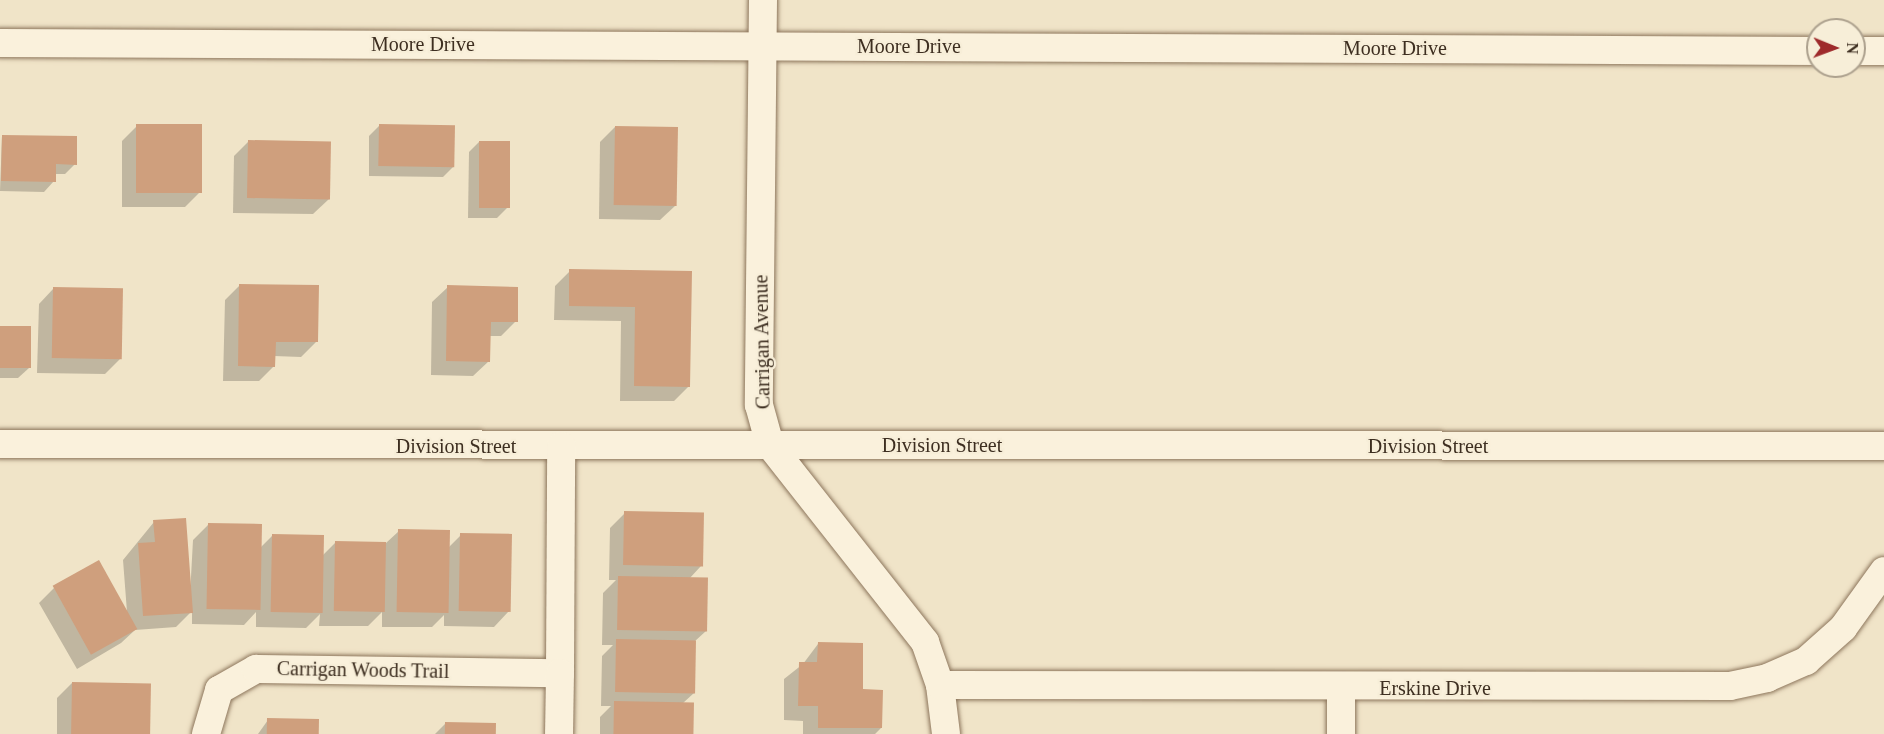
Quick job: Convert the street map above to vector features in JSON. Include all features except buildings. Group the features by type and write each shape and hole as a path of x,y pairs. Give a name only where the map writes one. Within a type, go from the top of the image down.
{"street":[{"name":"Carrigan Avenue","path":"763,0 759,405 770,445 925,642 940,685 946,734"},
{"name":"Moore Drive","path":"0,43 1806,51"},
{"path":"1866,51 1884,51"},
{"name":"Division Street","path":"0,444 1884,447"},
{"path":"559,734 561,446"},
{"name":"Erskine Drive","path":"940,685 1341,688 1730,686 1767,678 1806,661 1843,628 1884,571"},
{"name":"Carrigan Woods Trail","path":"206,734 219,690 256,669 560,673"},
{"path":"1341,688 1341,734"}]}
